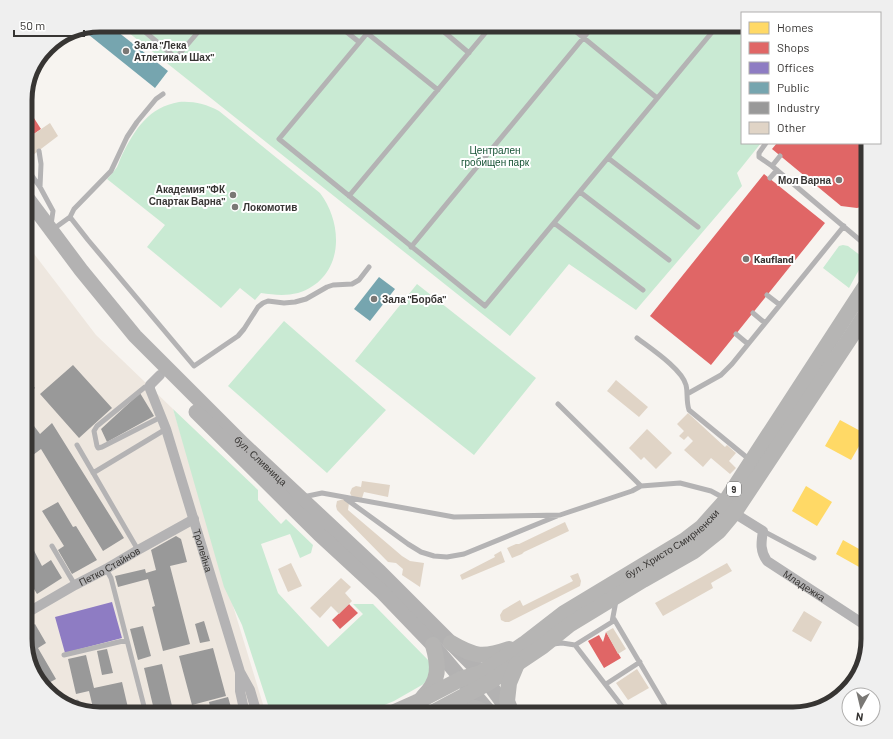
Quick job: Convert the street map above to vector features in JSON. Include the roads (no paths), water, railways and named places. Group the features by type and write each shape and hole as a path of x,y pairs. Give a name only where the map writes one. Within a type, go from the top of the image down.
{"main road":[{"name":"бул. Сливница","path":"32,204 81,270 135,336 243,444 380,572 484,678 507,707"},
{"name":"бул. Сливница","path":"32,220 78,283 130,344 155,381 383,593 433,645 484,707"},
{"name":"бул. Христо Смирненски","path":"406,707 461,679 484,678 517,664 543,646 569,625 694,551 719,531 752,462 861,293"},
{"name":"бул. Христо Смирненски","path":"444,707 472,692 484,678 564,613 685,540 730,506 861,321"},
{"path":"451,643 467,652 482,655 499,652 524,644"},
{"path":"417,702 429,691 436,678 437,666 433,645"},
{"path":"509,707 507,701 509,683 517,664"},
{"path":"459,707 469,707"}],"street":[{"name":"Тролейна","path":"155,381 150,389 166,429 240,672 250,690 255,707"},
{"path":"730,506 763,531"},
{"name":"Петко Стайнов","path":"32,610 194,519"},
{"name":"Младежка","path":"763,531 761,547 762,555 767,561 861,622"},
{"name":"Тролейна","path":"240,672 240,691 244,707"}],"lane":[{"path":"145,32 176,58 198,32"},
{"path":"347,32 359,42"},
{"path":"444,32 469,53"},
{"path":"348,196 486,32"},
{"path":"577,32 657,98"},
{"path":"411,247 589,32"},
{"path":"438,90 367,33 279,139 485,306 712,32"},
{"path":"51,230 70,216 74,209 111,171 136,122 156,99 163,94"},
{"path":"765,144 759,153 760,157 861,241"},
{"path":"38,151 42,164 40,186"},
{"path":"772,166 780,156"},
{"path":"608,158 698,227"},
{"path":"770,178 777,170"},
{"path":"32,175 40,186 53,211 51,230"},
{"path":"580,192 669,260"},
{"path":"70,216 88,240 194,366 238,336 258,307 263,303 268,301 284,303 295,302 306,299 333,285 352,284 358,280 369,267"},
{"path":"554,223 643,290"},
{"path":"687,394 721,375 732,364 844,226"},
{"path":"767,295 780,305"},
{"path":"753,313 765,323"},
{"path":"736,334 748,344"},
{"path":"637,338 679,372 687,386 687,401 689,410 752,462"},
{"path":"155,381 145,387 98,426 94,431 97,446 98,448 102,447 161,417"},
{"path":"558,404 641,486"},
{"path":"93,473 166,429"},
{"path":"77,445 138,550"},
{"path":"343,497 421,552 434,556 447,557 464,554 560,515 632,491 641,486 680,483 711,491 730,506"},
{"path":"301,497 322,494 410,508 454,517 560,515"},
{"path":"763,531 814,558"},
{"path":"52,546 75,585"},
{"path":"106,569 111,578 144,707"},
{"path":"543,646 562,643 575,645 612,622 614,619 617,596"},
{"path":"614,619 666,707"},
{"path":"64,655 127,640"},
{"path":"575,645 623,707"},
{"path":"606,684 640,662"}],"place":[{"name":"Зала \"Лека Атлетика и Шах\"","path":"126,51"},
{"name":"Мол Варна","path":"839,180"},
{"name":"Академия \"ФК Спартак Варна\"","path":"233,195"},
{"name":"Локомотив","path":"235,207"},
{"name":"Kaufland","path":"746,259"},
{"name":"Зала \"Борба\"","path":"374,299"}],"park label":[{"name":"Централен гробищен парк","path":"495,156"}]}
